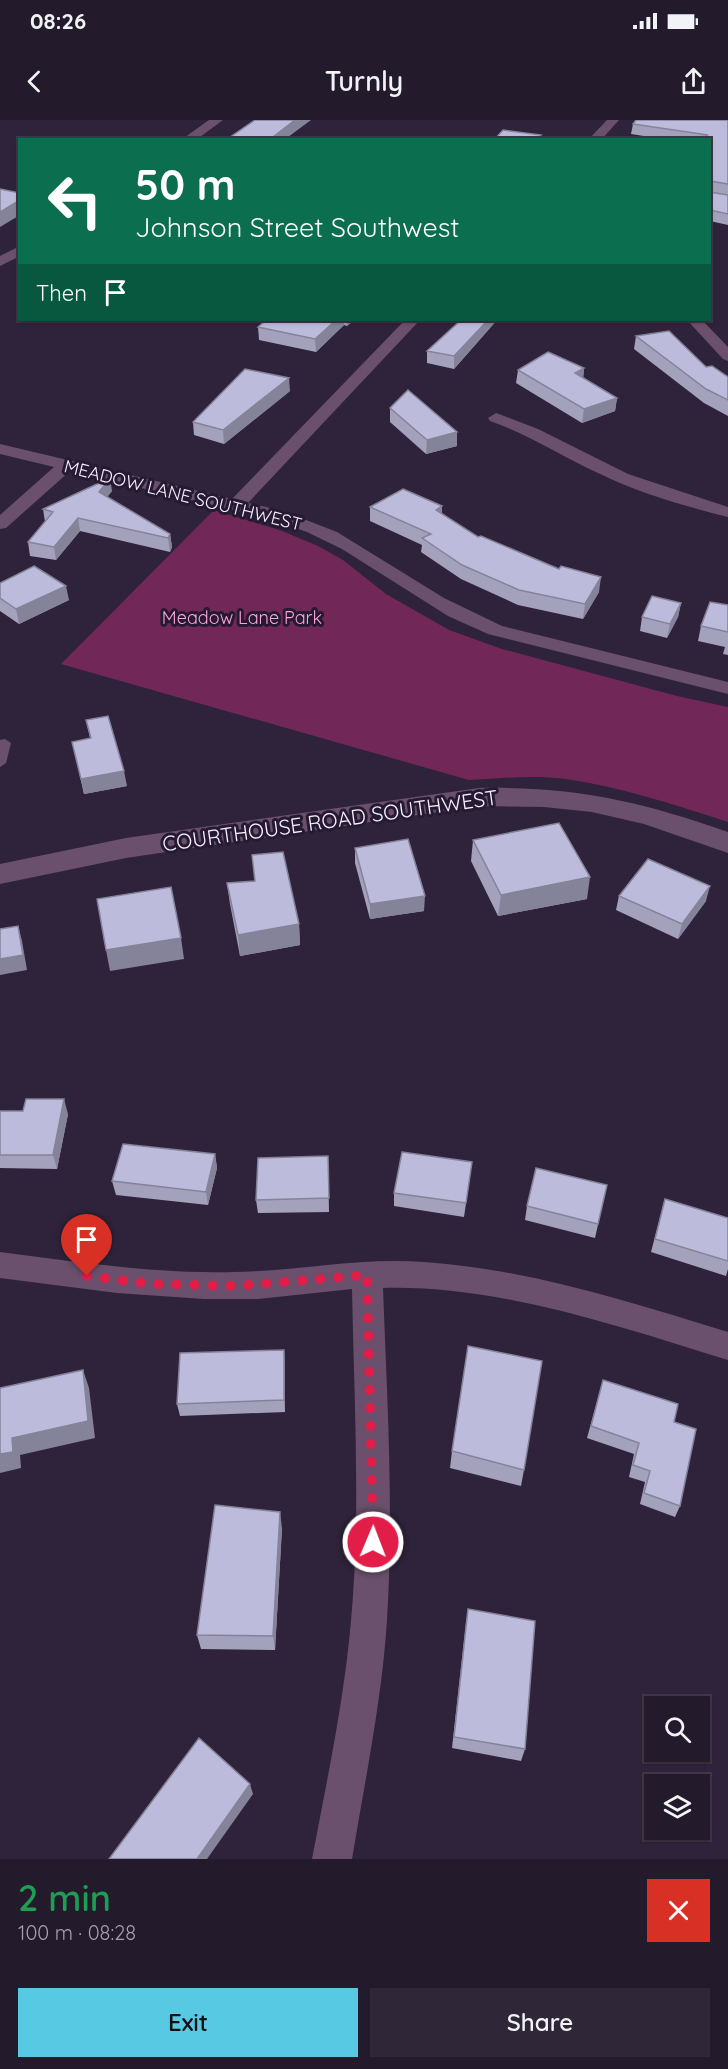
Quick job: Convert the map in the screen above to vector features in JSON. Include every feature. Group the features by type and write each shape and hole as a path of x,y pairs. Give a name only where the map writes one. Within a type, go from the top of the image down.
{"street":[{"path":"191,138 217,120"},
{"path":"596,138 613,120"},
{"path":"0,262 18,251"},
{"path":"236,505 412,321"},
{"path":"695,321 728,356"},
{"path":"496,418 533,431 588,462 619,476 693,503 728,512"},
{"name":"MEADOW LANE SOUTHWEST","path":"0,449 277,515 313,528 347,545 442,607 495,630 728,688"},
{"path":"0,524 67,465"},
{"name":"COURTHOUSE ROAD SOUTHWEST","path":"0,874 126,848 479,797 536,797 610,806 655,818 728,843"},
{"path":"0,1265 152,1284 236,1286 367,1275 423,1275 487,1282 641,1320 728,1346"},
{"path":"332,1859 354,1737 369,1622 374,1522 367,1275"}],"lane":[{"path":"0,744 5,743 0,763"}],"green space":[{"name":"Meadow Lane Park","path":"214,510 282,531 318,546 343,560 386,594 449,630 502,649 677,696 728,707 728,822 668,803 587,782 530,777 469,780 61,664"}],"building":[{"path":"255,120 295,120 272,138 229,138"},
{"path":"636,120 728,120 728,184 711,181 711,138 698,138 708,135 633,124"},
{"path":"503,130 541,135 538,138 496,138"},
{"path":"0,189 18,193 18,201 0,212"},
{"path":"711,192 728,195 728,214 711,210"},
{"path":"265,321 335,321 315,339 258,327"},
{"path":"460,321 487,321 454,356 427,351"},
{"path":"669,331 706,367 712,366 728,377 728,400 706,389 636,336"},
{"path":"548,352 584,368 575,373 617,398 584,409 518,370"},
{"path":"245,369 289,378 223,430 193,422"},
{"path":"408,390 457,432 427,440 390,408"},
{"path":"110,478 99,492 170,534 168,538 78,518 54,547 28,542 53,512 43,509"},
{"path":"403,489 442,506 436,510 478,537 481,536 559,569 561,566 601,577 585,604 519,590 462,565 422,538 431,534 370,507"},
{"path":"34,566 66,586 16,609 0,598 0,583"},
{"path":"652,596 681,603 670,624 642,617"},
{"path":"710,602 728,605 728,632 701,626"},
{"path":"108,716 124,771 81,779 72,742 91,738 86,720"},
{"path":"559,823 590,877 501,895 473,840"},
{"path":"408,839 425,896 370,904 355,848"},
{"path":"283,852 299,924 238,935 227,883 255,881 252,855"},
{"path":"648,859 710,886 682,924 619,896"},
{"path":"171,887 181,938 106,950 97,899"},
{"path":"18,926 23,955 0,959 0,929"},
{"path":"26,1099 64,1099 53,1155 0,1155 0,1111 23,1111"},
{"path":"123,1144 215,1154 206,1192 112,1181"},
{"path":"402,1152 472,1162 466,1203 394,1193"},
{"path":"328,1156 329,1198 256,1200 258,1158"},
{"path":"536,1168 607,1185 598,1224 527,1206"},
{"path":"665,1199 728,1218 728,1261 655,1239"},
{"path":"468,1346 542,1361 524,1470 452,1451"},
{"path":"284,1350 284,1400 177,1404 180,1353"},
{"path":"83,1370 88,1421 12,1438 13,1452 0,1454 0,1388"},
{"path":"603,1380 678,1404 674,1422 696,1429 680,1506 644,1493 650,1471 633,1465 639,1443 591,1426"},
{"path":"215,1505 280,1512 273,1636 197,1635"},
{"path":"468,1609 535,1621 525,1749 454,1737"},
{"path":"199,1738 250,1784 197,1859 109,1859"}],"route":[{"path":"87,1276 152,1284 236,1286 367,1275 373,1542"}]}
